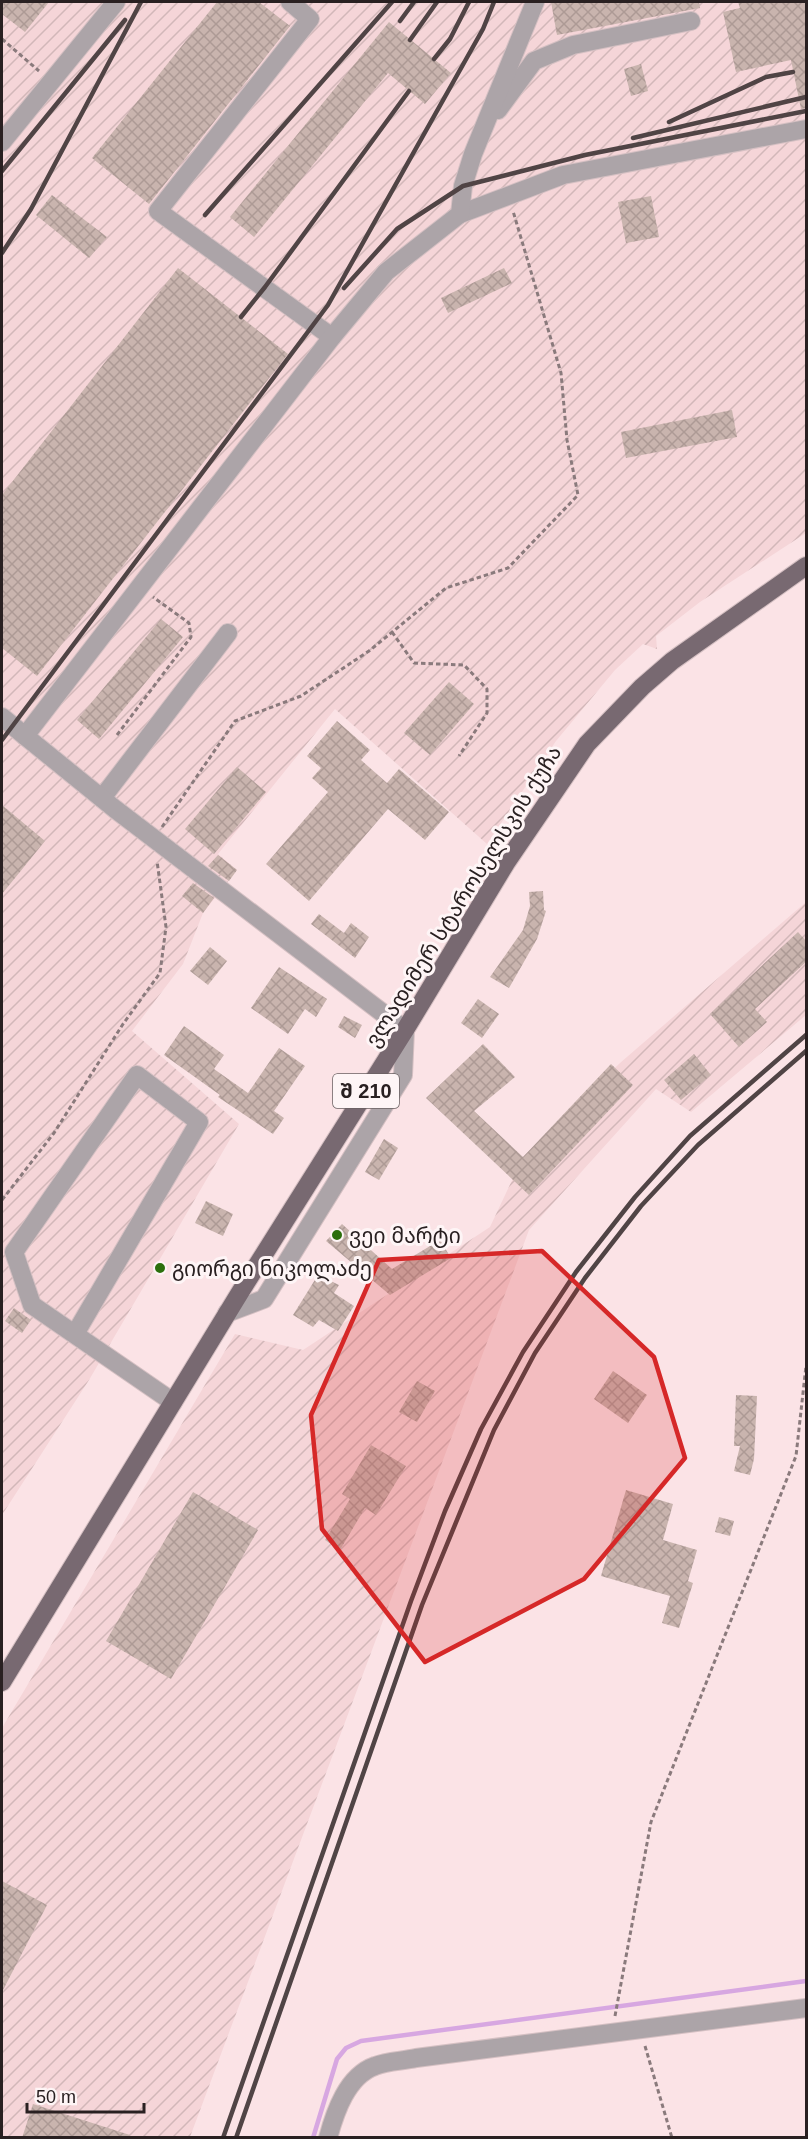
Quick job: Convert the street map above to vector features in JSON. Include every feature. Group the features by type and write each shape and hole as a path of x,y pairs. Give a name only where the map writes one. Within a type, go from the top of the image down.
{"main road":[{"name":"ვლადიმერ სტაროსელსკის ქუჩა","path":"2,1682 506,863 587,744 642,687 672,661 807,566"}],"street":[{"path":"2,142 116,2"},
{"path":"290,2 310,19 158,211 332,337"},
{"path":"460,214 463,186 473,154 535,2"},
{"path":"473,154 498,110 534,61 573,45 691,21"},
{"path":"25,736 332,337 386,272 460,214 563,175 807,129"},
{"path":"102,798 228,633"},
{"path":"2,717 154,839 405,1030 403,1075 264,1299 227,1313"},
{"path":"75,1334 199,1122 137,1075 14,1252 32,1305 173,1402"},
{"path":"304,1235 296,1203 328,1197"},
{"path":"328,2138 335,2111 354,2081 374,2066 416,2058 807,2008"}],"path":[{"path":"2,39 52,82"},
{"path":"2,1200 54,1133 123,1024 160,973 166,927 154,839 235,721 301,696 369,651 446,588 508,568 578,495 567,440 561,373 508,195"},
{"path":"117,735 191,637 189,622 140,587"},
{"path":"392,632 414,663 464,665 487,689 487,713 459,756"},
{"path":"614,2033 616,2006 651,1822 796,1456 807,1366"},
{"path":"640,2030 672,2138"}],"highlighted area":[{"path":"542,1251 654,1357 685,1458 584,1579 425,1662 322,1529 311,1415 379,1260"}],"shaded area":[{"path":"2,2 806,2 806,533 700,602 656,636 657,649 643,644 615,670 556,741 487,844 335,709 218,854 237,870 203,913 183,964 132,1031 239,1124 89,1380 2,1515"},
{"path":"806,902 806,1015 691,1112 656,1089 529,1230 190,2137 2,2138 2,1728 235,1334 303,1350 490,1227 523,1157 620,1063"}],"building":[{"path":"2,2 49,2 25,32 2,14"},
{"path":"217,2 259,2 290,26 149,204 92,158"},
{"path":"551,2 699,2 700,8 557,35"},
{"path":"738,2 807,2 807,108 801,109 791,60 736,72 723,12 740,8"},
{"path":"389,22 451,73 425,104 388,73 254,237 230,217"},
{"path":"641,64 648,91 631,96 624,69"},
{"path":"52,195 107,237 89,258 36,215"},
{"path":"651,196 659,237 626,243 618,202"},
{"path":"178,268 288,354 37,676 2,648 2,495"},
{"path":"504,268 512,283 448,313 441,298"},
{"path":"732,410 737,437 626,458 621,432"},
{"path":"161,619 183,637 99,739 77,720"},
{"path":"449,682 474,704 430,755 404,733"},
{"path":"337,721 370,750 361,760 387,783 399,769 449,812 425,840 388,809 309,901 266,864 328,792 312,778 321,768 307,756"},
{"path":"237,767 266,792 214,854 185,829"},
{"path":"2,805 45,841 2,894"},
{"path":"218,855 237,870 229,881 208,866"},
{"path":"193,883 214,898 203,913 182,896"},
{"path":"543,891 544,910 546,911 537,939 509,988 490,977 523,930 530,906 529,892"},
{"path":"319,914 344,933 351,923 369,937 355,958 311,924"},
{"path":"798,932 807,942 807,961 755,1009 767,1022 739,1047 710,1014"},
{"path":"210,947 227,961 208,985 190,971"},
{"path":"279,967 327,999 316,1017 305,1009 288,1034 251,1008"},
{"path":"478,999 499,1014 482,1038 461,1023"},
{"path":"344,1016 362,1025 355,1038 338,1027"},
{"path":"184,1026 224,1055 214,1069 248,1093 279,1048 305,1066 274,1111 284,1118 273,1134 218,1097 220,1095 164,1055"},
{"path":"483,1044 515,1077 474,1111 523,1157 611,1064 633,1085 529,1195 426,1098"},
{"path":"694,1054 711,1075 681,1100 664,1080"},
{"path":"384,1139 398,1148 379,1180 365,1172"},
{"path":"206,1201 233,1214 223,1236 195,1223"},
{"path":"342,1224 392,1269 440,1240 451,1258 390,1295 326,1241"},
{"path":"318,1275 339,1285 334,1293 354,1306 338,1331 319,1320 313,1327 293,1315"},
{"path":"14,1308 31,1320 22,1333 5,1321"},
{"path":"613,1371 647,1395 628,1423 594,1399"},
{"path":"417,1381 435,1391 417,1422 399,1412"},
{"path":"736,1395 757,1396 754,1459 750,1475 734,1471 740,1446 734,1446"},
{"path":"371,1445 406,1466 376,1515 365,1508 340,1550 325,1540 350,1499 342,1494"},
{"path":"626,1490 673,1504 663,1540 697,1550 688,1581 693,1583 679,1628 662,1623 670,1596 601,1576"},
{"path":"193,1492 258,1530 171,1679 106,1641"},
{"path":"719,1517 734,1521 730,1536 715,1532"},
{"path":"2,1881 47,1905 2,1992"},
{"path":"33,2104 130,2135 130,2138 22,2138"}],"waterway":[{"path":"313,2138 337,2059 346,2048 361,2041 806,1981"}],"railway":[{"path":"2,253 31,209 141,2"},
{"path":"205,215 392,2"},
{"path":"400,21 414,2"},
{"path":"410,40 437,2"},
{"path":"434,59 450,39 469,2"},
{"path":"2,740 328,305 483,29 494,2"},
{"path":"2,171 125,20"},
{"path":"669,122 766,77 793,72"},
{"path":"241,317 409,91"},
{"path":"633,138 806,97"},
{"path":"344,288 397,229 463,186 585,155 806,111"},
{"path":"223,2138 411,1601 445,1511 481,1429 523,1352 576,1272 635,1197 690,1136 806,1035"},
{"path":"236,2138 422,1605 494,1430 535,1353 585,1278 641,1206 698,1145 806,1051"}],"place":[{"name":"ვეი მარტი","path":"337,1235"},
{"name":"გიორგი ნიკოლაძე","path":"160,1268"}]}
